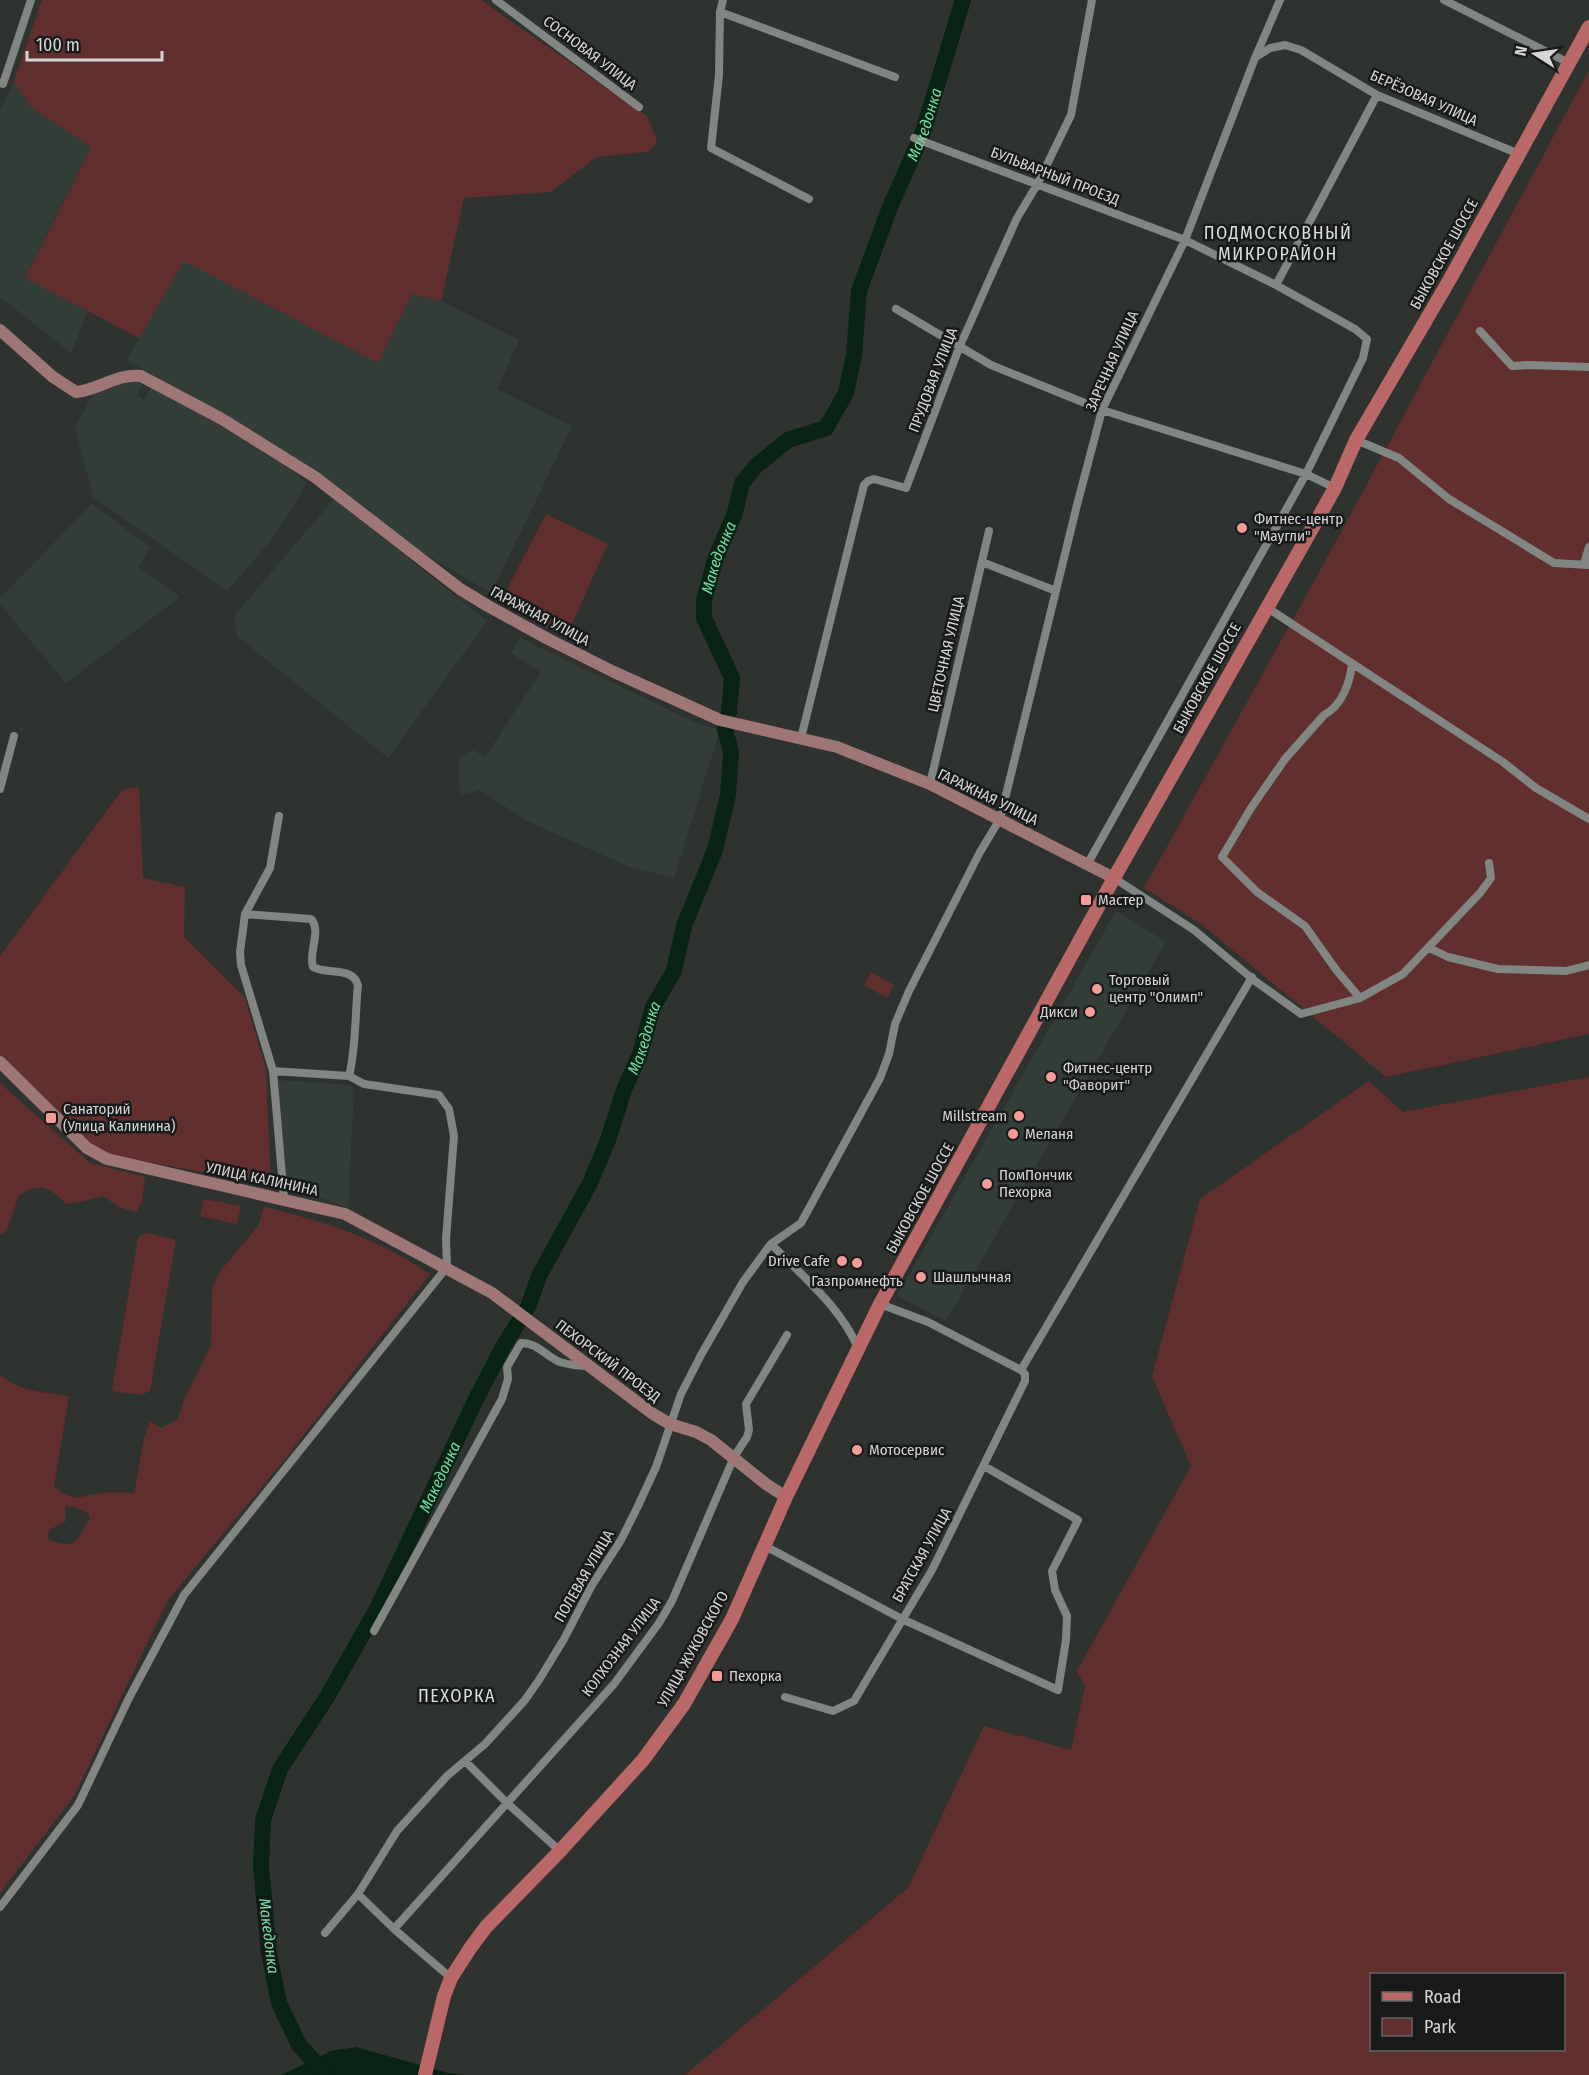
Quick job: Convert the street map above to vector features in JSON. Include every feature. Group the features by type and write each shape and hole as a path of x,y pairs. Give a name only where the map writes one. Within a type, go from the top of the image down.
{"main road":[{"name":"БЫКОВСКОЕ ШОССЕ","path":"858,1348 1114,878 1335,488 1356,440 1450,279 1569,63 1587,38"},
{"name":"УЛИЦА ЖУКОВСКОГО","path":"425,2075 444,1996 460,1962 486,1927 560,1851 643,1760 684,1704 732,1618 786,1497 858,1348"}],"street":[{"path":"1,83 31,0"},
{"name":"СОСНОВАЯ УЛИЦА","path":"496,0 639,106"},
{"path":"723,0 720,12 719,75 711,148 809,199"},
{"name":"ПРУДОВАЯ УЛИЦА","path":"801,738 864,485 874,480 906,488 959,348 1017,218 1038,183 1071,115 1092,0"},
{"name":"ЗАРЕЧНАЯ УЛИЦА","path":"771,1244 801,1223 817,1195 880,1078 889,1054 895,1024 909,991 931,952 945,919 980,852 1000,819 1102,410 1185,240 1255,58 1280,0"},
{"path":"1444,0 1569,63"},
{"path":"720,12 895,77"},
{"name":"БЕРЁЗОВАЯ УЛИЦА","path":"1255,58 1270,48 1278,46 1285,45 1301,50 1377,95 1519,154"},
{"path":"1276,285 1377,95"},
{"name":"БУЛЬВАРНЫЙ ПРОЕЗД","path":"914,138 1185,240 1276,285 1355,329 1367,339 1363,358 1306,474"},
{"path":"896,309 991,365 1102,410 1306,474 1335,488"},
{"name":"ГАРАЖНАЯ УЛИЦА","path":"0,330 53,377 76,392 89,391 107,382 132,375 152,380 222,419 315,477 460,589 614,672 725,721 837,747 930,784 1114,878"},
{"path":"1480,331 1512,366 1589,367"},
{"path":"1356,440 1399,459 1449,499 1554,562 1586,564 1589,547"},
{"path":"1088,863 1306,474"},
{"name":"ЦВЕТОЧНАЯ УЛИЦА","path":"930,784 989,531"},
{"path":"982,562 1056,591"},
{"path":"1266,608 1503,762 1536,788 1589,819"},
{"path":"1352,664 1350,683 1332,711 1324,715 1285,759 1251,808 1222,857 1257,892 1305,926 1337,971 1360,998"},
{"path":"0,789 14,736"},
{"path":"279,816 270,868 245,914 240,952 241,965 273,1071 284,1199"},
{"path":"1114,878 1194,930 1300,1014 1360,998 1403,974 1480,893 1491,878 1489,862"},
{"path":"245,914 311,919 315,926 311,959 313,967 353,975 358,985 353,1061 349,1076"},
{"path":"1429,948 1449,957 1498,969 1566,971 1589,965"},
{"path":"880,1304 928,1322 1021,1370 1252,977"},
{"name":"УЛИЦА КАЛИНИНА","path":"0,1062 87,1148 107,1159 345,1214 447,1267 492,1293 529,1320"},
{"path":"0,1907 78,1805 129,1698 184,1595 447,1267 446,1239 454,1136 449,1109 439,1095 364,1084 349,1076 273,1071"},
{"path":"771,1244 833,1307 852,1332 858,1348"},
{"name":"ПОЛЕВАЯ УЛИЦА","path":"325,1933 358,1894 397,1831 447,1776 485,1744 525,1700 564,1640 592,1584 621,1540 638,1506 656,1467 681,1394 701,1355 743,1282 771,1244"},
{"name":"ПЕХОРСКИЙ ПРОЕЗД","path":"529,1320 653,1414 670,1424 696,1432 734,1457 766,1484 786,1497"},
{"name":"КОЛХОЗНАЯ УЛИЦА","path":"394,1929 614,1684 659,1623 672,1601 734,1457 749,1430 746,1404 787,1335"},
{"path":"374,1631 502,1399 508,1379 507,1367 521,1343 526,1342 558,1361 576,1366 590,1366"},
{"name":"БРАТСКАЯ УЛИЦА","path":"984,1466 1078,1520 1052,1571 1055,1590 1067,1616 1066,1640 1058,1690 902,1619 932,1570 984,1466 1025,1380 1025,1374 1021,1370"},
{"path":"765,1545 902,1619 854,1701 833,1711 785,1697"},
{"path":"466,1762 560,1851"},
{"path":"358,1894 394,1929 451,1978"}],"shaded area":[{"path":"14,81 32,108 91,146 25,277 88,311 71,353 0,297 0,111"},
{"path":"184,260 377,363 412,294 441,301 519,340 497,389 572,426 491,593 419,550 315,469 127,360"},
{"path":"131,377 144,380 137,395 144,400 153,385 282,462 306,483 294,506 268,544 227,591 93,497 75,427 96,389"},
{"path":"334,499 487,621 388,758 237,636 234,616"},
{"path":"92,504 150,547 139,567 180,597 66,683 0,604 0,598"},
{"path":"520,638 696,723 720,730 674,878 630,867 527,821 480,790 460,796 458,759 473,750 485,757 541,672 511,653"},
{"path":"1116,911 1166,942 946,1321 897,1296"},
{"path":"276,1080 352,1085 354,1092 348,1208 325,1199 285,1190"},
{"path":"356,2047 448,2073 463,2075 281,2075 331,2051"}],"green space":[{"path":"42,0 481,0 648,117 657,142 648,152 596,157 551,192 464,198 441,301 412,294 378,363 184,261 139,338 25,278 91,147 32,108 14,81"},
{"path":"1589,70 1589,1034 1386,1077 1201,924 1144,888 1339,536"},
{"path":"546,514 608,544 566,637 500,603"},
{"path":"139,787 143,878 185,887 184,937 245,998 266,1069 271,1185 113,1155 92,1146 0,1054 0,956 122,790"},
{"path":"871,972 894,985 887,998 864,985"},
{"path":"1589,1077 1589,2075 685,2075 908,1888 984,1726 1071,1750 1085,1686 1077,1671 1191,1466 1152,1376 1200,1199 1369,1081 1403,1112"},
{"path":"0,1083 90,1163 145,1177 142,1201 136,1212 119,1207 103,1196 66,1204 49,1190 33,1189 19,1195 7,1230 0,1235"},
{"path":"204,1199 241,1206 237,1224 200,1216"},
{"path":"264,1207 308,1218 371,1241 430,1274 281,1464 168,1600 74,1796 0,1893 0,1374 23,1388 69,1396 54,1486 73,1497 134,1493 144,1439 150,1421 161,1428 178,1419 184,1400 211,1345 212,1287 222,1269 258,1226","holes":["65,1506 75,1507 88,1513 90,1519 77,1540 65,1544 48,1539 49,1530 66,1521"]},
{"path":"147,1233 176,1240 150,1391 141,1395 112,1391 138,1237"}],"waterway":[{"name":"Македонка","path":"322,2070 299,2045 279,2003 269,1953 261,1866 263,1820 280,1769 327,1697 378,1607 475,1401 504,1345 528,1307 539,1276 590,1183 608,1140 624,1090 640,1054 653,1007 674,971 684,926 715,850 728,795 731,752 725,729 732,678 704,618 704,600 716,557 735,513 742,483 756,466 788,440 826,428 846,393 854,355 859,291 890,207 922,135 963,0"}],"place":[{"name":"Фитнес-центр \"Маугли\"","path":"1242,528"},
{"name":"Мастер","path":"1086,900"},
{"name":"Торговый центр \"Олимп\"","path":"1097,989"},
{"name":"Дикси","path":"1090,1012"},
{"name":"Фитнес-центр \"Фаворит\"","path":"1051,1077"},
{"name":"Millstream","path":"1019,1116"},
{"name":"Санаторий (Улица Калинина)","path":"51,1118"},
{"name":"Меланя","path":"1013,1134"},
{"name":"ПомПончик Пехорка","path":"987,1184"},
{"name":"Drive Cafe","path":"842,1261"},
{"name":"Газпромнефть","path":"857,1263"},
{"name":"Шашлычная","path":"921,1277"},
{"name":"Мотосервис","path":"857,1450"},
{"name":"Пехорка","path":"717,1676"}],"district":[{"name":"ПОДМОСКОВНЫЙ МИКРОРАЙОН","path":"1278,243"},
{"name":"ПЕХОРКА","path":"457,1696"}]}
